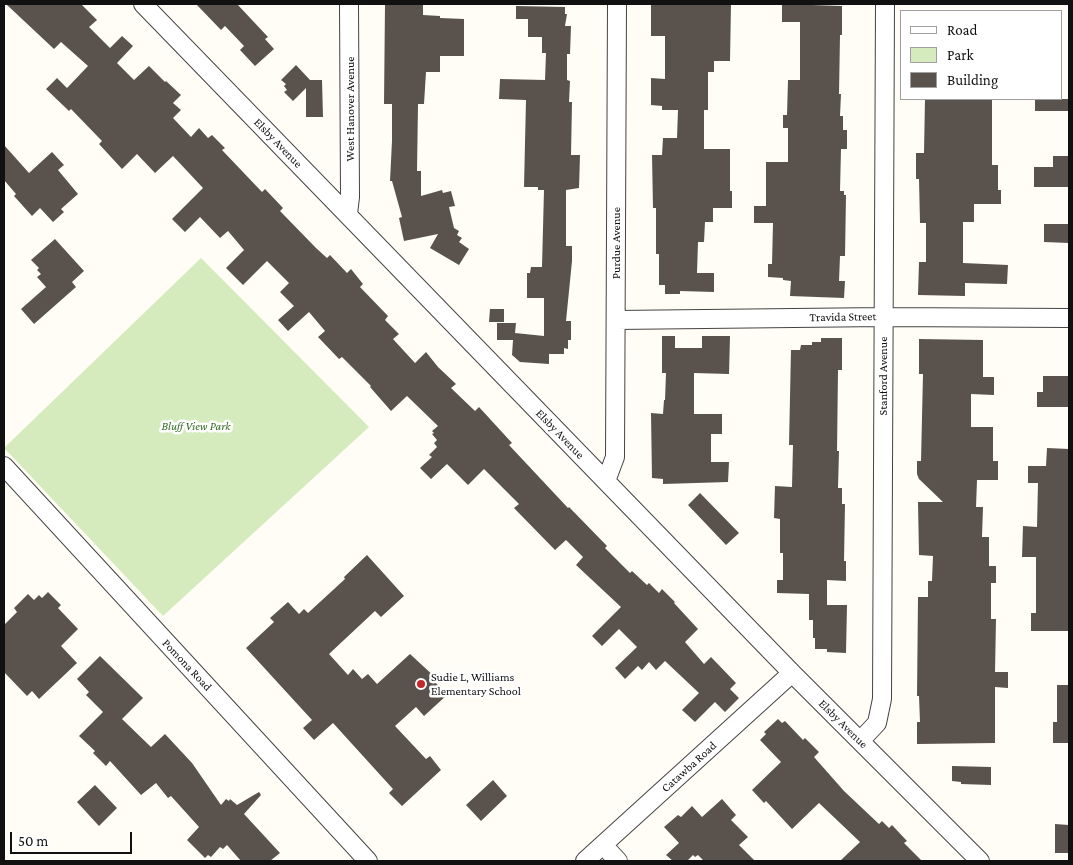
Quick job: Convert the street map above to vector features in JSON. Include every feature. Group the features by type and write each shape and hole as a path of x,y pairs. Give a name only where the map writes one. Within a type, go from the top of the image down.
{"street":[{"name":"Elsby Avenue","path":"143,4 792,673 980,861"},
{"name":"West Hanover Avenue","path":"348,214 350,197 350,4"},
{"name":"Purdue Avenue","path":"606,482 615,457 617,4"},
{"name":"Stanford Avenue","path":"860,741 877,723 882,699 885,4"},
{"name":"Travida Street","path":"616,320 883,317 1069,318"},
{"name":"Pomona Road","path":"4,468 368,861"},
{"name":"Catawba Road","path":"586,861 792,673"},
{"path":"603,844 618,861"}],"green space":[{"name":"Bluff View Park","path":"201,258 369,427 163,616 4,448"}],"building":[{"path":"6,4 81,4 97,20 89,27 110,48 122,36 133,46 117,63 134,80 149,66 181,95 173,103 181,110 173,118 191,137 199,128 208,138 212,135 225,148 222,150 262,192 265,189 283,208 280,211 316,248 327,258 330,255 347,273 351,269 363,284 360,287 388,316 385,320 399,334 393,339 415,363 426,352 438,367 456,384 451,388 475,411 479,407 512,443 509,445 568,508 607,546 605,548 630,573 632,571 659,593 662,589 675,602 698,629 685,642 704,664 711,657 736,683 730,689 739,698 725,712 715,702 695,722 682,710 699,693 665,661 656,670 649,662 642,670 638,666 625,679 615,668 637,647 619,629 602,646 592,636 621,607 576,565 583,557 566,540 555,550 514,508 519,504 484,469 468,485 447,464 431,479 420,468 432,457 429,455 437,447 434,443 437,440 432,431 438,426 407,396 391,411 371,386 342,357 339,359 318,337 325,331 309,312 288,331 278,320 294,306 280,292 289,283 267,261 243,285 226,268 244,250 228,231 220,238 200,217 185,232 172,219 203,188 173,156 155,173 137,154 122,169 99,144 102,141 71,109 69,111 46,89 57,78 67,88 88,66 61,42 54,49"},
{"path":"196,4 237,4 268,37 265,39 274,49 255,66 240,50 244,46 225,26 221,30"},
{"path":"385,4 423,5 423,15 464,19 464,56 440,56 440,72 426,72 424,104 418,104 417,171 421,171 421,196 442,190 443,193 451,191 455,206 449,207 454,228 459,231 457,235 462,238 459,242 469,249 459,265 430,248 438,234 404,241 399,218 402,217 392,181 390,181 392,104 384,104"},
{"path":"651,4 731,4 730,61 714,61 714,72 708,72 708,110 704,110 704,149 730,149 732,208 713,208 713,222 705,222 704,242 698,242 697,273 714,273 714,292 680,291 680,294 665,294 665,285 659,285 659,254 656,254 656,208 653,208 652,155 662,155 663,138 677,138 678,110 662,110 662,106 651,105 651,78 665,79 665,36 651,36"},
{"path":"782,4 842,6 839,94 841,94 840,116 843,116 843,130 847,130 847,149 841,149 840,191 844,191 844,195 846,195 845,256 840,256 839,281 845,281 844,298 790,296 791,281 783,280 783,278 768,277 768,264 772,264 773,223 754,223 754,206 766,206 766,162 788,162 788,128 783,128 783,115 787,115 788,80 800,80 800,22 782,22"},
{"path":"516,6 565,7 565,14 567,14 565,26 571,26 570,54 567,54 567,80 570,81 569,102 572,102 571,155 580,155 579,188 566,190 566,246 572,246 572,261 566,321 571,321 571,340 568,340 568,349 564,348 564,354 549,354 549,364 520,362 512,355 513,340 497,340 497,323 516,323 515,333 544,336 544,298 527,298 527,273 530,273 531,267 542,267 544,190 538,190 538,187 524,187 526,100 499,99 500,79 545,80 546,53 542,53 542,37 528,37 528,19 516,19"},
{"path":"296,65 310,80 322,80 323,117 306,117 306,88 293,101 284,92 287,90 284,86 286,84 281,80"},
{"path":"1069,99 1069,111 1035,111 1035,100"},
{"path":"925,100 992,100 992,165 998,165 998,190 1001,190 1001,204 974,204 974,222 963,222 963,263 1008,265 1007,284 965,283 965,296 918,295 919,262 926,262 926,223 920,223 919,179 916,179 916,153 924,153"},
{"path":"4,145 29,173 52,152 64,165 58,170 78,194 61,209 64,212 53,222 40,208 32,216 14,196 16,194 4,180"},
{"path":"1053,156 1069,156 1069,187 1034,187 1034,167 1053,167"},
{"path":"1044,224 1069,224 1069,243 1044,242"},
{"path":"55,239 84,271 72,282 76,287 34,324 21,309 46,287 37,277 41,274 37,270 39,268 31,260"},
{"path":"490,309 504,309 504,322 489,322"},
{"path":"662,336 675,336 675,348 702,348 702,336 730,336 729,374 694,373 694,414 722,414 722,434 711,434 711,462 729,462 728,482 663,484 663,479 652,478 651,413 663,414 665,400 666,373 662,373"},
{"path":"821,338 842,338 842,370 838,370 837,451 839,451 838,488 842,488 842,504 845,504 844,561 846,561 846,581 827,580 827,605 847,605 846,653 827,652 827,649 815,649 813,620 809,620 809,594 777,593 777,580 783,580 783,553 780,553 780,519 774,518 775,486 792,487 793,445 789,445 791,350 800,350 801,345 812,345 812,342 821,342"},
{"path":"919,339 983,340 983,377 994,377 994,395 971,394 971,427 993,427 993,461 998,461 998,480 977,480 976,507 983,507 982,537 989,537 989,566 996,566 996,583 991,583 991,619 996,619 995,672 1008,672 1008,688 995,687 995,743 917,744 917,722 920,722 919,696 917,696 918,597 928,597 928,581 932,581 933,556 919,555 918,502 943,502 919,479 917,474 917,461 921,461 923,374 919,374"},
{"path":"1043,376 1069,376 1069,407 1037,407 1037,392 1043,392"},
{"path":"1047,448 1069,449 1069,631 1031,631 1031,613 1036,613 1036,557 1022,557 1023,526 1037,527 1038,483 1028,483 1028,466 1046,466"},
{"path":"700,493 739,533 726,545 688,505"},
{"path":"367,555 404,596 381,617 375,611 329,654 348,675 353,669 362,679 368,674 377,684 410,654 436,678 434,681 447,695 424,716 416,707 395,726 426,759 430,756 441,770 402,806 389,793 393,789 333,723 314,740 303,728 312,720 246,648 274,622 270,618 288,602 299,614 304,609 308,613 345,579 344,577"},
{"path":"48,592 61,605 58,608 78,629 61,646 77,663 39,699 32,691 27,696 4,672 4,625 17,612 14,608 28,594 34,600 39,595 42,598"},
{"path":"100,656 143,698 122,719 151,747 165,734 192,763 221,805 226,799 229,801 230,799 237,805 259,792 261,795 244,814 280,853 270,861 241,861 227,845 223,849 220,847 211,857 208,855 205,858 187,840 199,827 171,796 168,798 156,783 141,795 110,761 106,766 93,753 95,751 79,736 103,712 86,695 89,692 77,679"},
{"path":"1057,685 1069,685 1069,743 1053,743 1053,722 1057,722"},
{"path":"778,719 782,723 785,721 803,740 805,738 819,752 814,757 844,791 879,824 882,821 889,828 892,825 907,841 904,843 922,861 840,861 860,842 819,803 792,829 766,801 764,803 752,790 781,762 760,740 766,734 764,732"},
{"path":"952,766 991,767 991,785 961,784 961,782 952,781"},
{"path":"493,780 507,796 481,821 466,805"},
{"path":"95,785 117,808 99,826 77,802"},
{"path":"722,799 736,815 731,820 748,837 739,845 755,861 704,861 698,855 695,857 693,855 687,861 673,861 666,855 679,843 664,827 678,815 681,817 692,806 702,817"},
{"path":"1055,824 1069,825 1069,853 1055,853"}],"place":[{"name":"Sudie L, Williams Elementary School","path":"421,684"}]}
